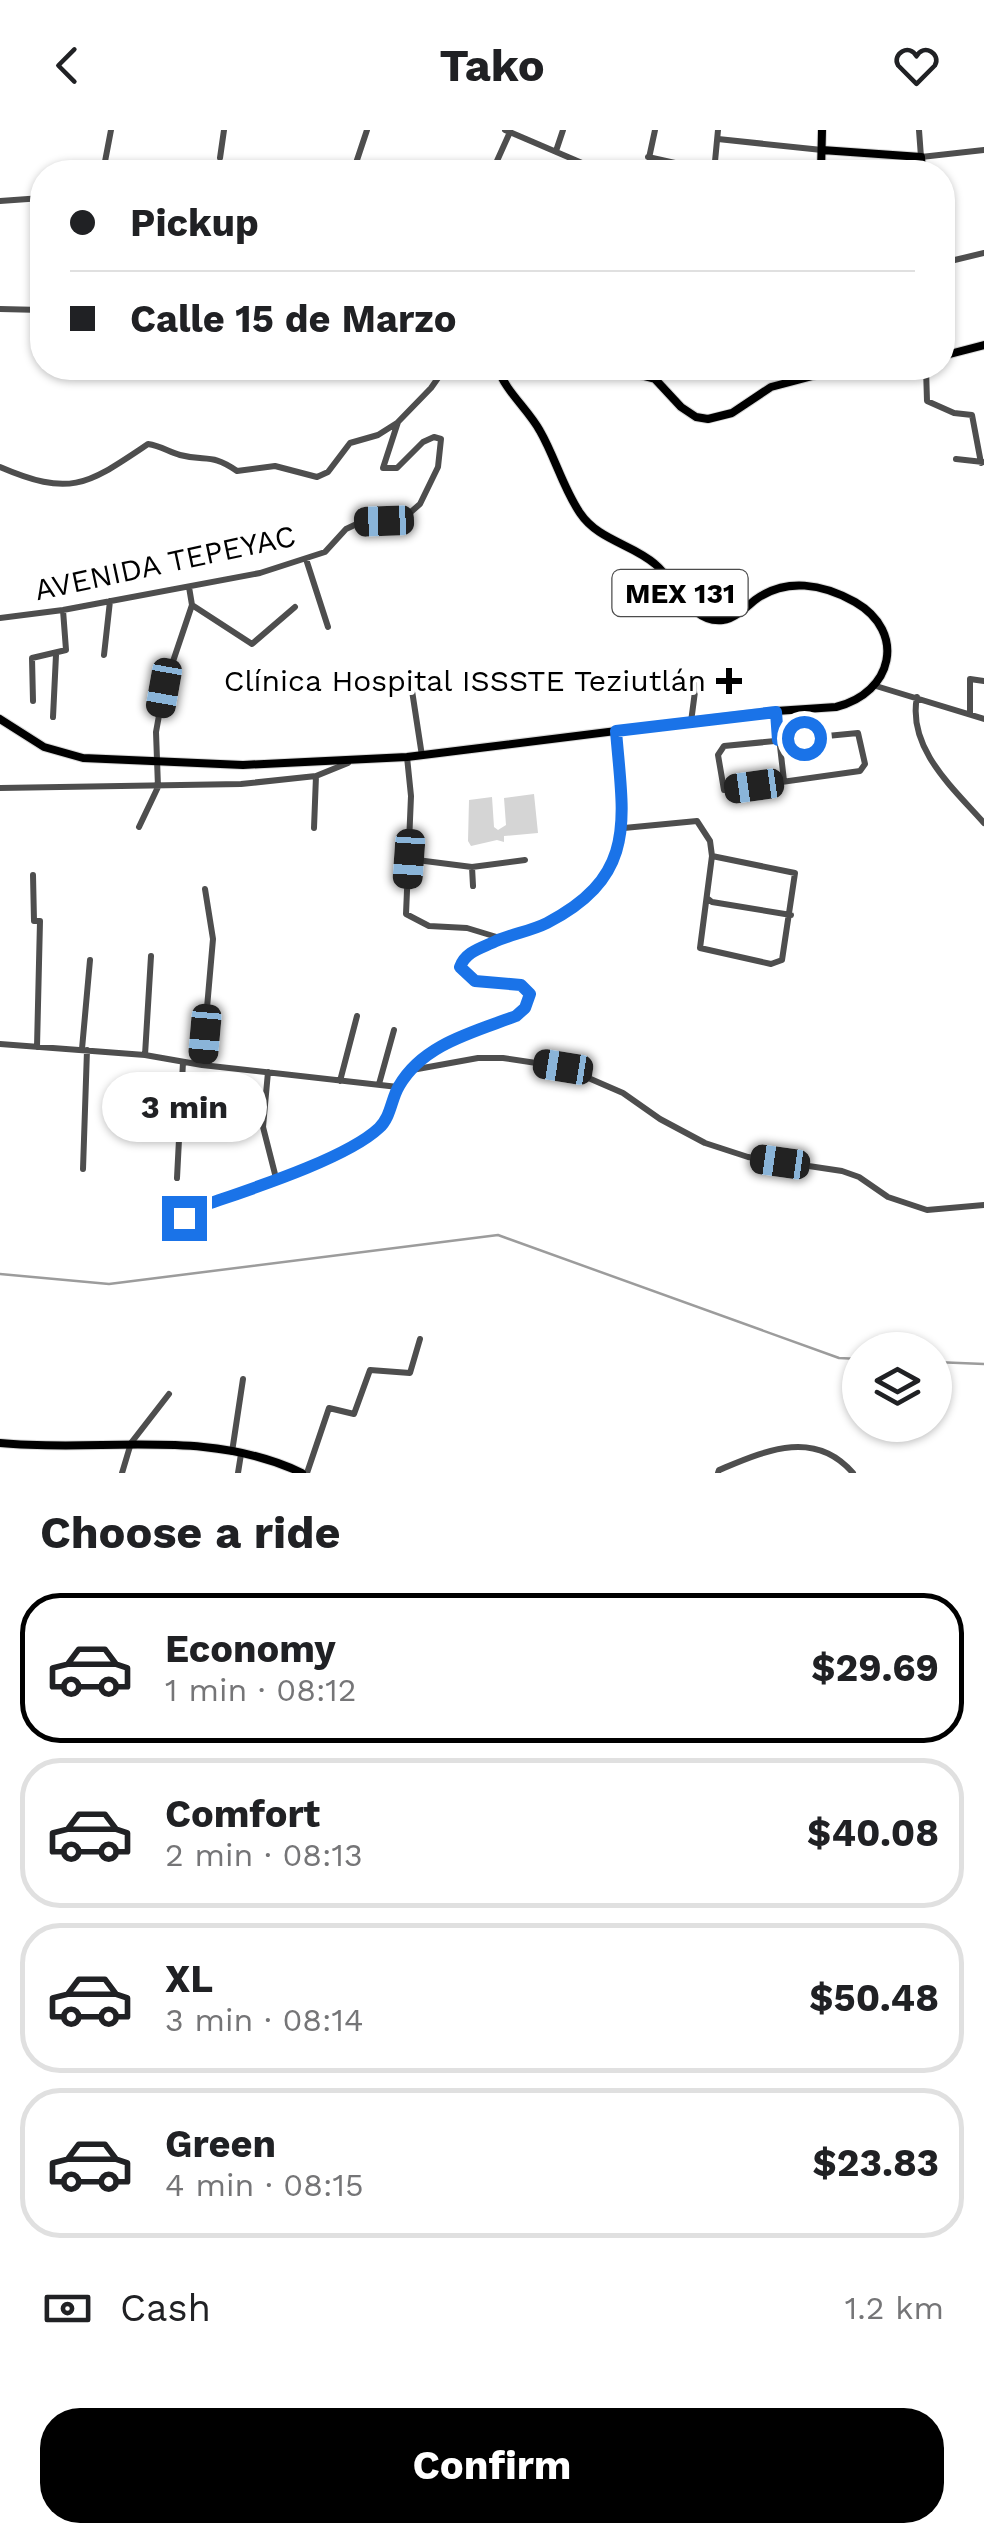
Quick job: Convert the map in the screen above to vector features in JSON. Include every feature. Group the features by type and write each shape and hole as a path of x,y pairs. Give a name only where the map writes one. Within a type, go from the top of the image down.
{"main road":[{"path":"822,130 822,160"},
{"path":"822,150 921,160"},
{"path":"955,353 984,345"},
{"name":"MEX 131","path":"503,380 539,428 580,514 599,533 655,563 693,609 707,618 732,617 780,586 821,588 851,600 881,624 886,640 886,666 876,686"},
{"path":"656,380 681,406 696,417 708,419 732,413 771,387 798,380"},
{"path":"0,719 44,746 74,756 242,765 348,762 855,702 876,686"},
{"path":"0,1443 198,1444 304,1473"}],"street":[{"path":"105,160 111,130"},
{"path":"220,158 224,130"},
{"path":"357,160 367,130"},
{"path":"556,151 563,130"},
{"path":"653,160 648,158 654,130"},
{"path":"918,130 921,157 984,150"},
{"path":"497,160 508,131 572,160"},
{"path":"715,160 718,134 822,150"},
{"path":"0,201 30,199"},
{"path":"955,259 984,252"},
{"path":"0,309 30,310"},
{"name":"AVENIDA TEPEYAC","path":"0,618 260,573 325,552 346,529 361,522 404,518 420,504 438,466 440,439 434,436 423,442 396,468 383,468 398,422 437,380"},
{"path":"926,380 927,401 954,413 972,414 980,425 983,462 956,460"},
{"path":"0,466 54,484 90,482 148,444 164,446 178,455 218,458 237,471 275,466 317,477 328,472 350,444 378,435 398,422"},
{"path":"306,560 328,628"},
{"path":"139,827 158,787 156,732 164,688 192,605 189,586"},
{"path":"104,655 110,601"},
{"path":"192,605 252,644 294,607"},
{"path":"34,702 32,658 66,650 63,610"},
{"path":"52,717 56,654"},
{"path":"691,722 698,676"},
{"path":"970,714 970,679 984,680"},
{"path":"412,684 422,756"},
{"path":"876,686 984,720"},
{"path":"917,697 915,718 931,760 984,823"},
{"path":"776,712 784,782"},
{"path":"166,1229 202,1206 338,1154 381,1127 398,1087 412,1070 448,1042 516,1016 525,1008 530,994 521,985 475,981 460,967 462,960 481,946 546,923 598,888 624,828 616,731"},
{"path":"858,733 864,768 860,772 724,790 718,749 778,740 858,733"},
{"path":"407,757 411,796 406,914 429,926 468,928 502,938"},
{"path":"0,788 241,784 316,776 348,762"},
{"path":"314,828 316,776"},
{"path":"624,828 697,820 710,842 712,856 698,943 703,950 771,964 782,960 796,873 712,856"},
{"path":"409,859 472,867 525,860"},
{"path":"472,867 473,886"},
{"path":"33,875 34,921 40,921 38,1047"},
{"path":"202,1065 213,939 205,889"},
{"path":"706,897 712,902 790,915"},
{"path":"145,1055 151,956"},
{"path":"82,1169 90,960"},
{"path":"340,1081 357,1016"},
{"path":"379,1084 394,1030"},
{"path":"0,1044 145,1055 398,1087"},
{"path":"412,1070 478,1058 563,1067 623,1093 705,1143 748,1157 842,1170 888,1197 927,1210 984,1205"},
{"path":"177,1178 183,1062"},
{"path":"268,1072 264,1126 276,1178"},
{"path":"304,1473 329,1408 354,1414 370,1370 410,1373 420,1338"},
{"path":"238,1473 243,1379"},
{"path":"122,1473 131,1443 169,1394"},
{"path":"718,1473 773,1448 818,1448 840,1458 853,1473"}],"shaded area":[{"path":"534,794 538,833 504,836 504,842 471,846 469,800 492,797 494,827 498,830 506,825 504,798"}],"waterway":[{"path":"0,1274 109,1284 498,1235 842,1358"},
{"path":"952,1363 984,1364"}],"place":[{"name":"Clínica Hospital ISSSTE Teziutlán","path":"729,681"}],"route":[{"path":"184,1218 202,1206 338,1154 381,1127 398,1087 423,1058 448,1042 516,1016 525,1008 530,994 521,985 475,981 460,967 462,960 481,946 546,923 598,888 624,828 616,731 776,712 778,740 804,738"}]}
